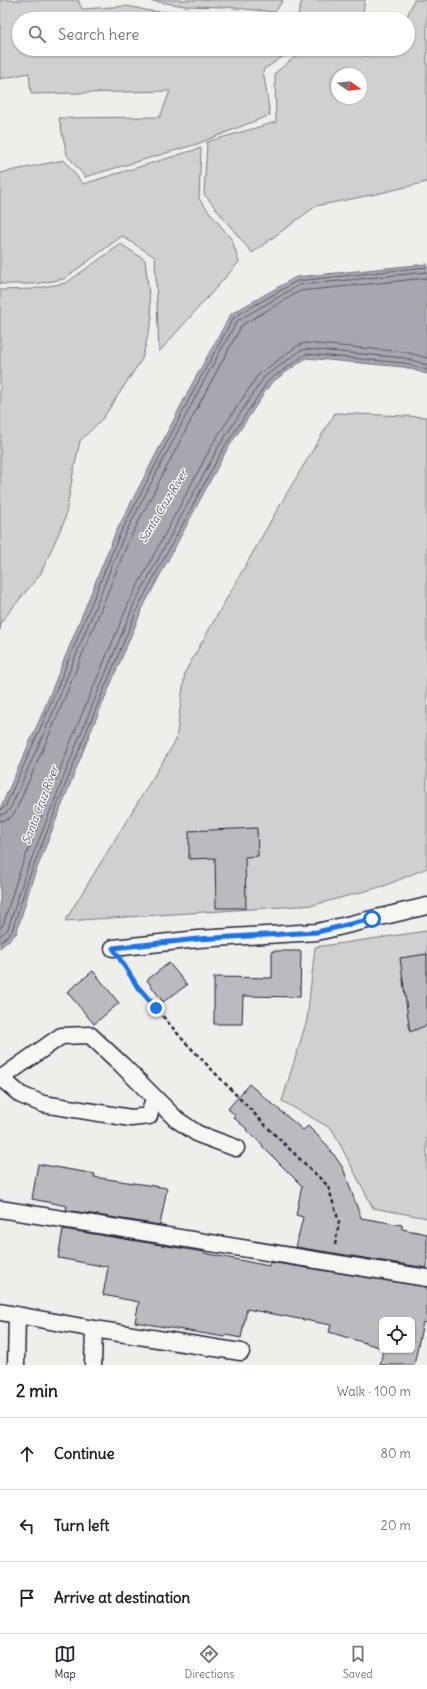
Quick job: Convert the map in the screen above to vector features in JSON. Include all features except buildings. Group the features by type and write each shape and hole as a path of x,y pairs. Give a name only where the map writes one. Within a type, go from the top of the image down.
{"street":[{"path":"113,948 198,939 317,932 427,906"},
{"path":"154,1098 150,1116 131,1118 42,1104 21,1096 1,1079 61,1036 90,1035 124,1066 176,1119 198,1134 236,1148"},
{"path":"0,1209 427,1278"},
{"path":"0,1312 94,1329 241,1352"},
{"path":"16,1365 17,1316"},
{"path":"93,1365 94,1329"}],"path":[{"path":"113,948 137,986 184,1040 275,1135 328,1186 338,1222 334,1248"}],"shaded area":[{"path":"0,0 78,0 82,9 127,6 150,11 166,12 12,12 12,56 284,56 263,70 270,115 197,144 85,177 67,155 59,118 160,117 170,91 31,94 29,73 0,79"},
{"path":"146,0 283,0 275,12 225,7 185,6"},
{"path":"302,0 365,0 363,12 299,12"},
{"path":"414,0 427,0 427,182 316,206 252,253 204,194 207,142 276,122 275,73 296,56 415,56 415,12 409,12"},
{"path":"201,148 199,199 232,240 239,262 159,352 155,257 122,236 64,279 35,284 0,284 0,173 64,160 83,184"},
{"path":"121,244 145,260 152,319 142,359 103,418 80,441 65,519 41,573 1,622 0,630 0,290 32,289 66,283"},
{"path":"335,413 427,417 427,868 384,886 314,905 65,921 176,740 185,672 281,503"},
{"path":"427,931 427,1218 373,1208 332,1129 282,1101 307,1020 315,947"}],"water":[{"name":"Santa Cruz River","path":"427,264 427,374 404,367 306,358 271,383 226,451 143,607 91,731 32,881 16,934 0,948 0,809 40,719 115,534 192,384 231,314 296,277"}],"route":[{"path":"156,1008 137,986 113,948 198,939 317,932 372,919"}]}
